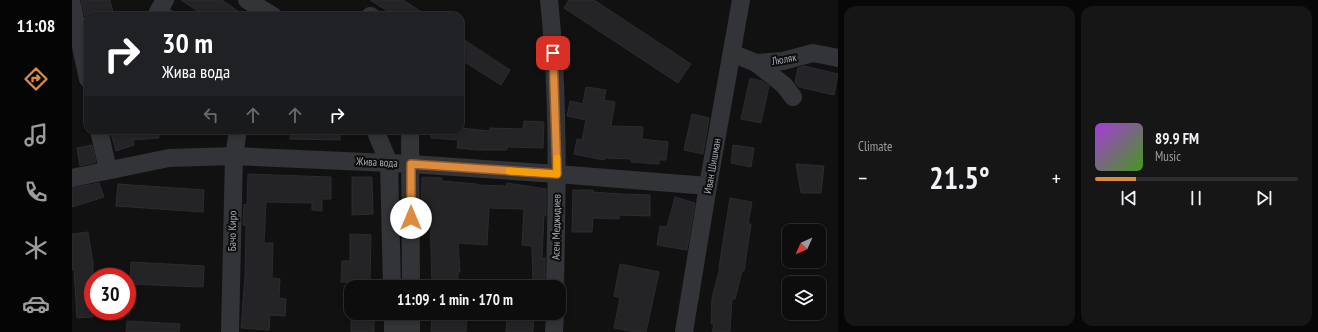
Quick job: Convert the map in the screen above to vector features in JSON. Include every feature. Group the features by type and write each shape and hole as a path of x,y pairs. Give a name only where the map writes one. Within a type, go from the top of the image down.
{"street":[{"path":"158,12 165,0"},
{"path":"246,0 266,12"},
{"name":"Асен Меджидиев","path":"549,0 553,38 557,174 555,280"},
{"name":"Иван Шишман","path":"684,332 741,0"},
{"path":"72,5 82,76"},
{"name":"Люляк","path":"732,53 756,63 783,61 813,53 838,58"},
{"path":"756,63 784,85 793,97"},
{"path":"100,134 108,170"},
{"name":"Бачо Киро","path":"230,332 234,156 237,134"},
{"path":"377,134 389,162 392,280"},
{"path":"410,134 411,280"},
{"name":"Жива вода","path":"72,178 169,158 234,156 389,162 708,186"},
{"path":"392,320 393,332"},
{"path":"411,320 411,332"},
{"path":"554,320 554,332"}],"building":[{"path":"81,0 110,0 113,12 84,12"},
{"path":"181,0 222,0 239,12 199,12"},
{"path":"370,0 403,0 422,12 389,12"},
{"path":"569,0 594,0 691,64 678,83 564,8"},
{"path":"464,40 510,70 501,85 464,62"},
{"path":"804,66 838,74 834,95 799,87 795,82 798,68"},
{"path":"750,78 762,81 769,86 761,123 741,119"},
{"path":"586,87 606,90 604,100 615,102 611,126 643,127 642,139 668,142 666,160 659,160 659,164 631,162 631,159 605,158 604,160 574,154 577,139 582,140 586,120 567,116 570,101 583,104"},
{"path":"692,114 709,118 703,154 684,150"},
{"path":"524,121 544,122 543,148 507,147 507,150 477,150 457,148 458,140 431,138 431,134 464,134 464,128 490,131 490,128 523,129"},
{"path":"111,134 158,134 159,138 133,140 134,145 116,151"},
{"path":"290,134 340,134 340,140 290,139"},
{"path":"92,145 96,162 80,166 77,148"},
{"path":"733,145 754,148 751,167 731,163"},
{"path":"796,164 824,166 821,193 801,193"},
{"path":"248,174 331,177 331,199 322,199 322,211 312,210 312,203 266,202 264,243 273,243 272,278 280,279 279,298 286,299 285,316 270,315 269,330 241,328 245,276 246,226 243,225 244,204 247,205"},
{"path":"352,177 372,177 373,214 352,215"},
{"path":"422,177 442,178 442,181 477,185 506,186 507,183 546,189 546,215 544,215 542,258 545,258 545,280 533,280 532,246 522,245 524,209 489,208 487,245 458,243 460,272 458,272 458,280 432,280 430,212 421,212"},
{"path":"99,183 104,197 72,207 72,188"},
{"path":"118,184 204,190 203,212 116,206"},
{"path":"573,190 593,190 593,192 650,195 650,216 619,215 619,219 593,218 592,232 572,232"},
{"path":"675,197 695,203 687,250 657,245 660,226 667,227"},
{"path":"730,198 752,202 748,224 751,224 744,271 742,271 735,299 732,299 730,332 712,332 714,324 711,324 712,298 720,267"},
{"path":"88,232 93,263 93,268 84,268 84,318 77,318 74,269 72,270 72,234"},
{"path":"350,234 371,235 370,280 344,280 344,282 341,282 342,261 350,261"},
{"path":"131,262 204,266 203,287 136,284 136,268 131,268"},
{"path":"620,264 659,272 646,332 635,332 614,328 620,298 614,296"},
{"path":"351,320 374,320 374,332 351,332"},
{"path":"432,320 467,320 466,332 431,332"},
{"path":"507,320 534,320 533,332 506,332"},
{"path":"127,321 180,324 179,332 126,332"}],"slow traffic":[{"path":"509,171 557,174 557,158"}],"route":[{"path":"411,218 411,164 557,174 553,53"}]}
